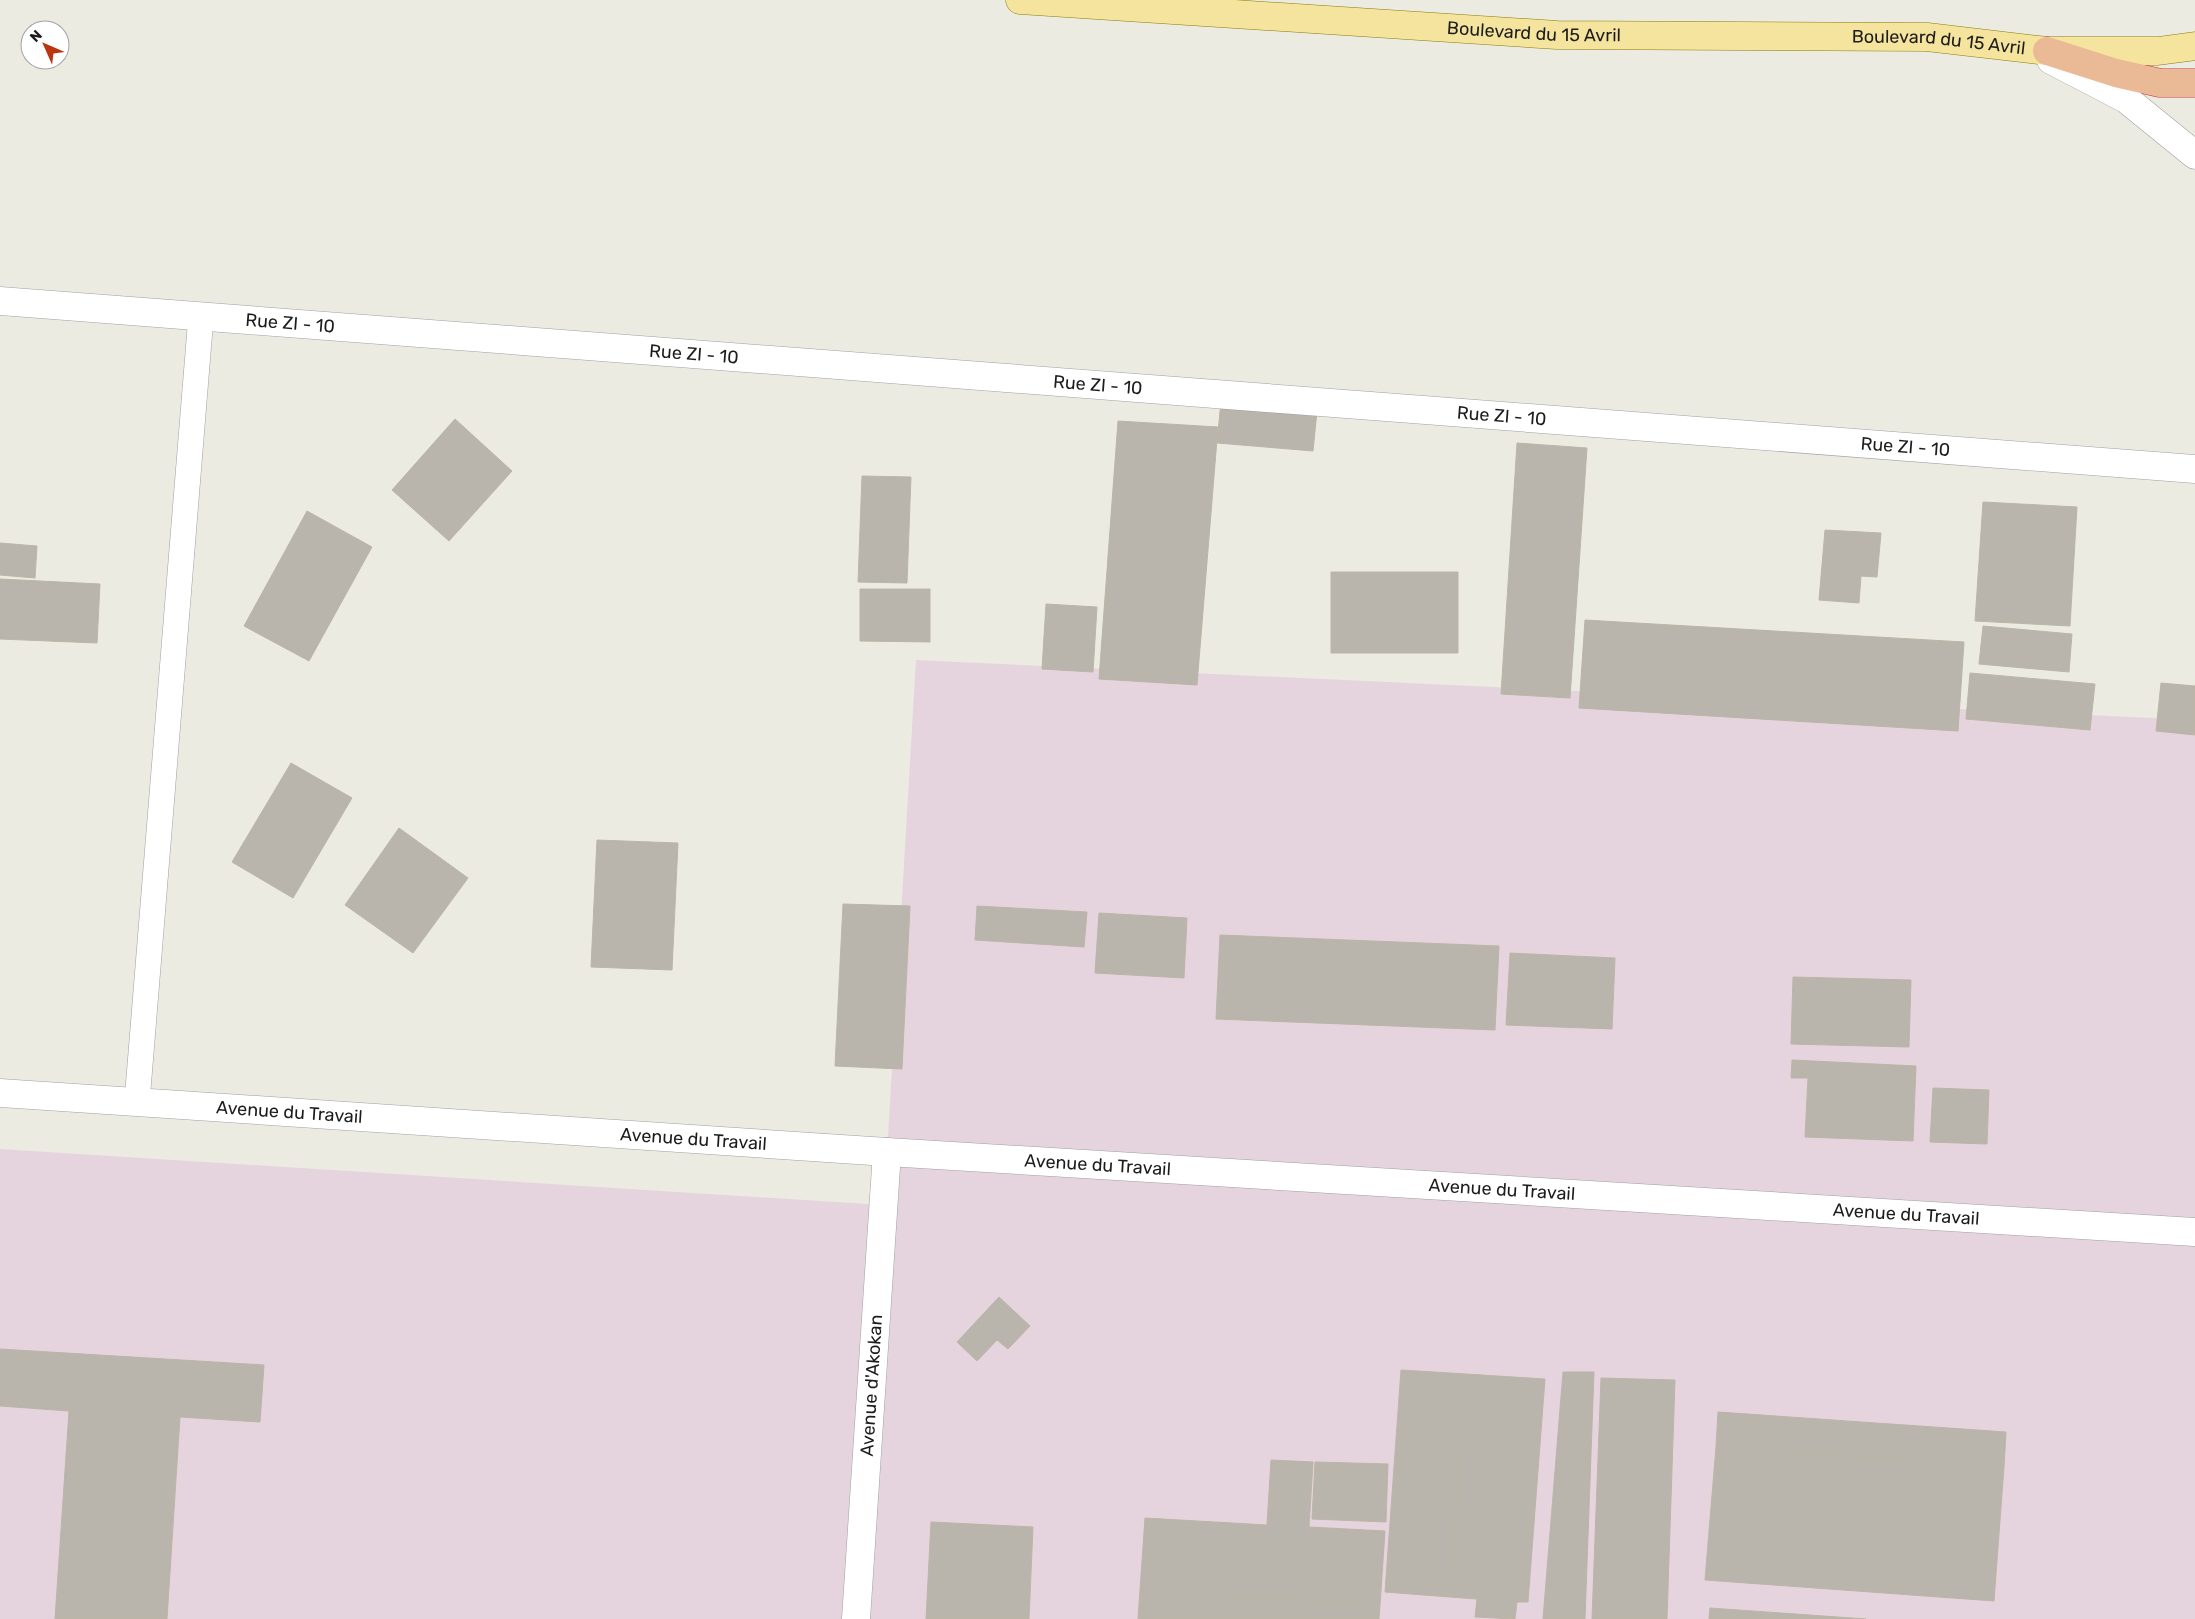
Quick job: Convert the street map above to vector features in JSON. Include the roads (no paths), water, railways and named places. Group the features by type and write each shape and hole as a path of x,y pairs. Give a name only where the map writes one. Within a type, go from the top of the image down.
{"highway":[{"path":"2037,49 2116,73 2152,81 2195,82"}],"main road":[{"name":"Boulevard du 15 Avril","path":"1020,0 1557,35 1927,37 2037,49 2158,51 2195,46"}],"street":[{"path":"2037,49 2126,99 2195,155"},
{"name":"Rue ZI - 10","path":"0,301 2195,469"},
{"name":"Avenue du Travail","path":"0,1093 887,1152 2195,1232"},
{"name":"Avenue d'Akokan","path":"856,1619 887,1152"}],"lane":[{"path":"138,1102 201,316"}]}
